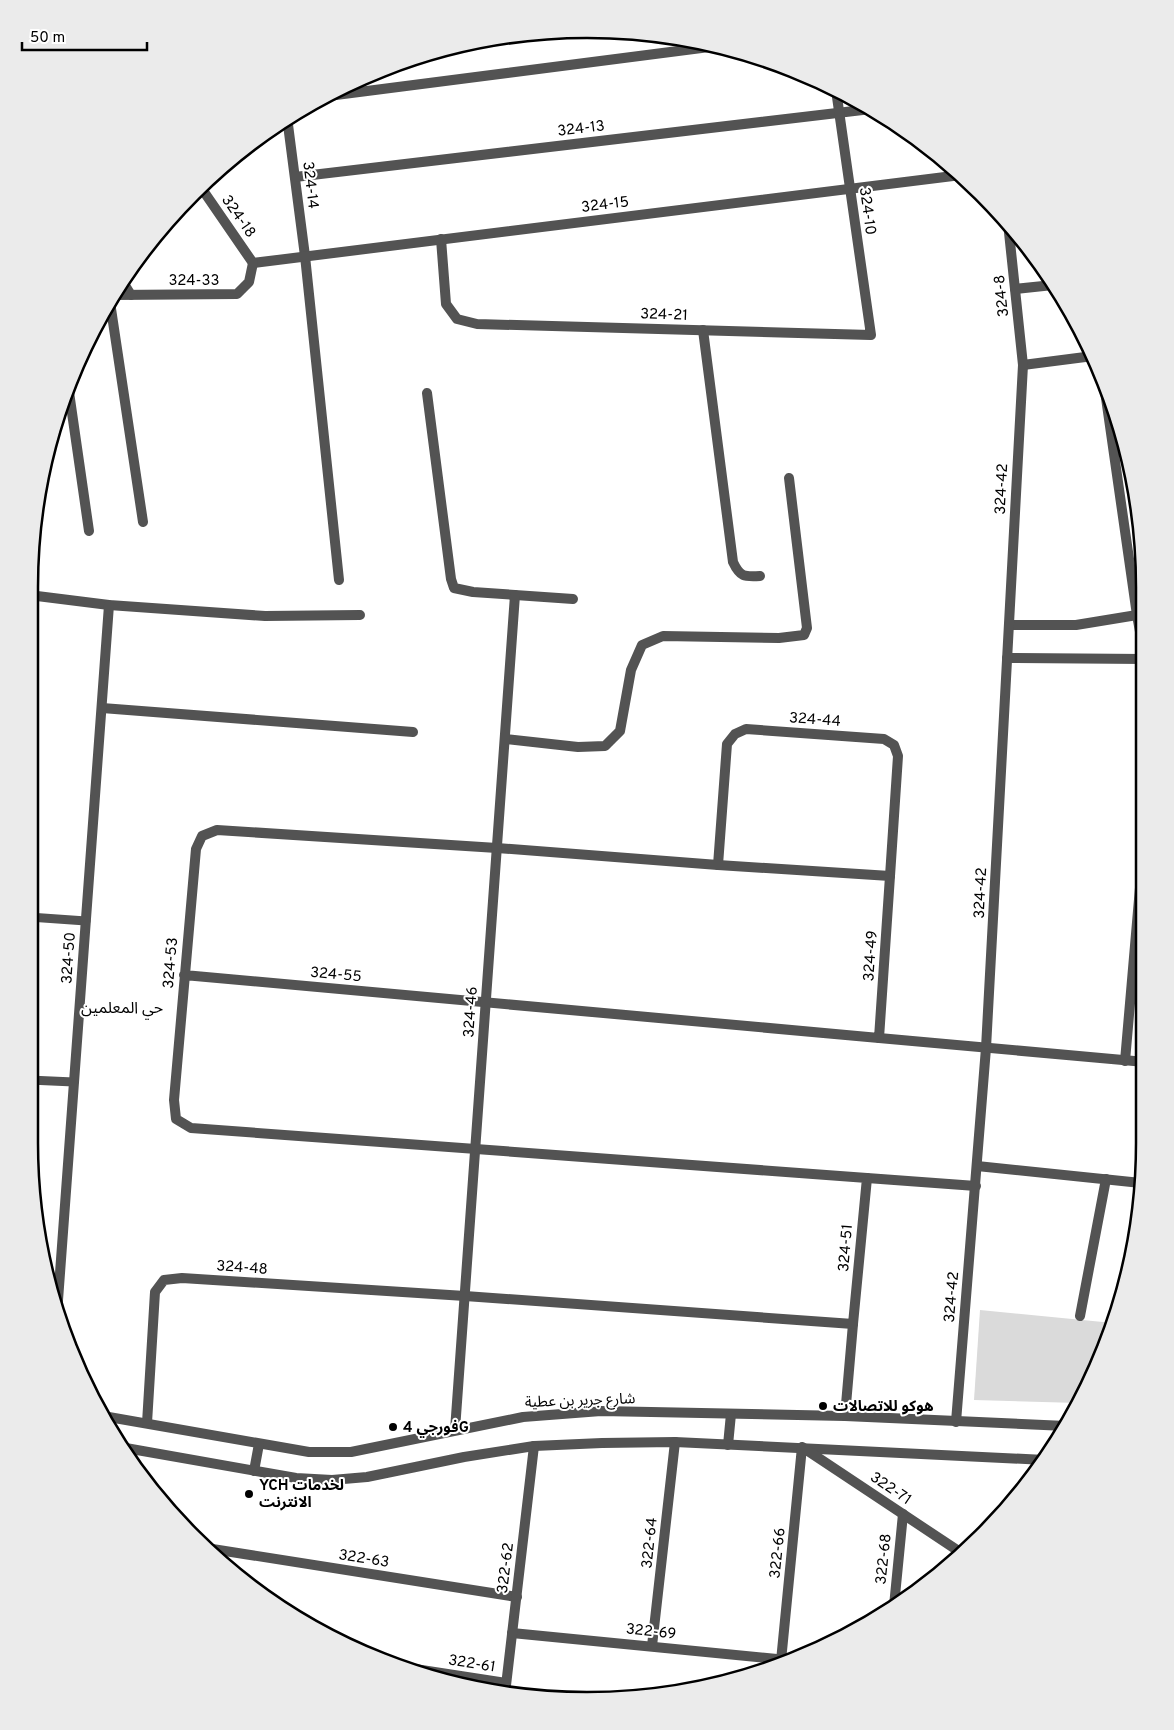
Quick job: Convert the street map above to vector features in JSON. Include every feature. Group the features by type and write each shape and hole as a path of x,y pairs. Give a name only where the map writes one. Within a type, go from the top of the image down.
{"street":[{"path":"344,94 697,49"},
{"name":"324-10","path":"837,98 871,335"},
{"name":"324-13","path":"295,177 861,110"},
{"name":"324-14","path":"288,126 305,256 339,580"},
{"name":"324-15","path":"253,263 951,176"},
{"name":"324-18","path":"204,192 253,263"},
{"name":"324-8","path":"1010,236 1023,365"},
{"name":"324-21","path":"441,240 446,304 457,319 478,324 871,335"},
{"name":"324-33","path":"122,295 237,294 249,282 253,263"},
{"path":"1016,289 1046,286"},
{"path":"126,288 131,295"},
{"path":"111,311 143,522"},
{"path":"703,330 732,562 738,573 747,576 760,576"},
{"path":"1023,365 1086,357"},
{"name":"324-42","path":"956,1422 986,1048 1023,365"},
{"path":"427,393 451,579 454,588 473,592 573,599"},
{"path":"70,401 88,531"},
{"path":"1109,415 1136,608"},
{"path":"505,739 578,747 605,746 620,731 631,670 642,645 663,636 779,638 804,634 807,628 789,478"},
{"name":"324-46","path":"455,1430 515,595"},
{"path":"38,597 109,605 265,616 360,615"},
{"name":"324-50","path":"59,1293 109,605"},
{"path":"1009,625 1076,626 1136,615"},
{"path":"1007,658 1136,659"},
{"path":"102,708 413,732"},
{"name":"324-44","path":"718,865 727,744 735,734 746,729 884,738 894,745 898,756 890,876"},
{"name":"324-53","path":"475,1149 191,1128 176,1119 174,1100 196,849 202,836 217,830 497,848"},
{"path":"497,848 890,876"},
{"name":"324-49","path":"879,1038 890,876"},
{"path":"1125,1061 1136,972"},
{"name":"324-55","path":"184,975 486,1002"},
{"path":"486,1002 1136,1062"},
{"path":"475,1149 976,1186"},
{"path":"978,1166 1135,1182"},
{"name":"324-51","path":"845,1416 867,1178"},
{"path":"1080,1316 1106,1179"},
{"name":"324-48","path":"147,1423 155,1292 164,1280 182,1278 464,1296"},
{"path":"464,1296 853,1324"},
{"name":"شارع جرير بن عطية","path":"111,1417 309,1452 351,1452 523,1417 601,1411 845,1416 1058,1426"},
{"path":"728,1445 731,1414"},
{"path":"131,1449 254,1472 296,1478 332,1480 367,1477 464,1457 534,1446 675,1442 1036,1460"},
{"name":"322-64","path":"652,1646 675,1442"},
{"path":"254,1472 259,1444"},
{"name":"322-62","path":"506,1687 534,1446"},
{"name":"322-71","path":"802,1448 956,1550"},
{"name":"322-66","path":"783,1656 802,1448"},
{"name":"322-68","path":"895,1598 903,1514"},
{"name":"322-63","path":"218,1550 516,1597"},
{"name":"322-69","path":"512,1632 775,1659"}],"lane":[{"path":"38,917 86,920"},
{"path":"38,1080 74,1082"}],"shaded area":[{"path":"980,1310 1106,1322 1095,1353 1071,1403 974,1400"}],"place":[{"name":"هوكو للاتصالات","path":"823,1406"},
{"name":"فورجي 4G","path":"393,1427"},
{"name":"YCH لخدمات الانترنت","path":"249,1494"}],"district":[{"name":"حي المعلمين","path":"122,1007"}]}
